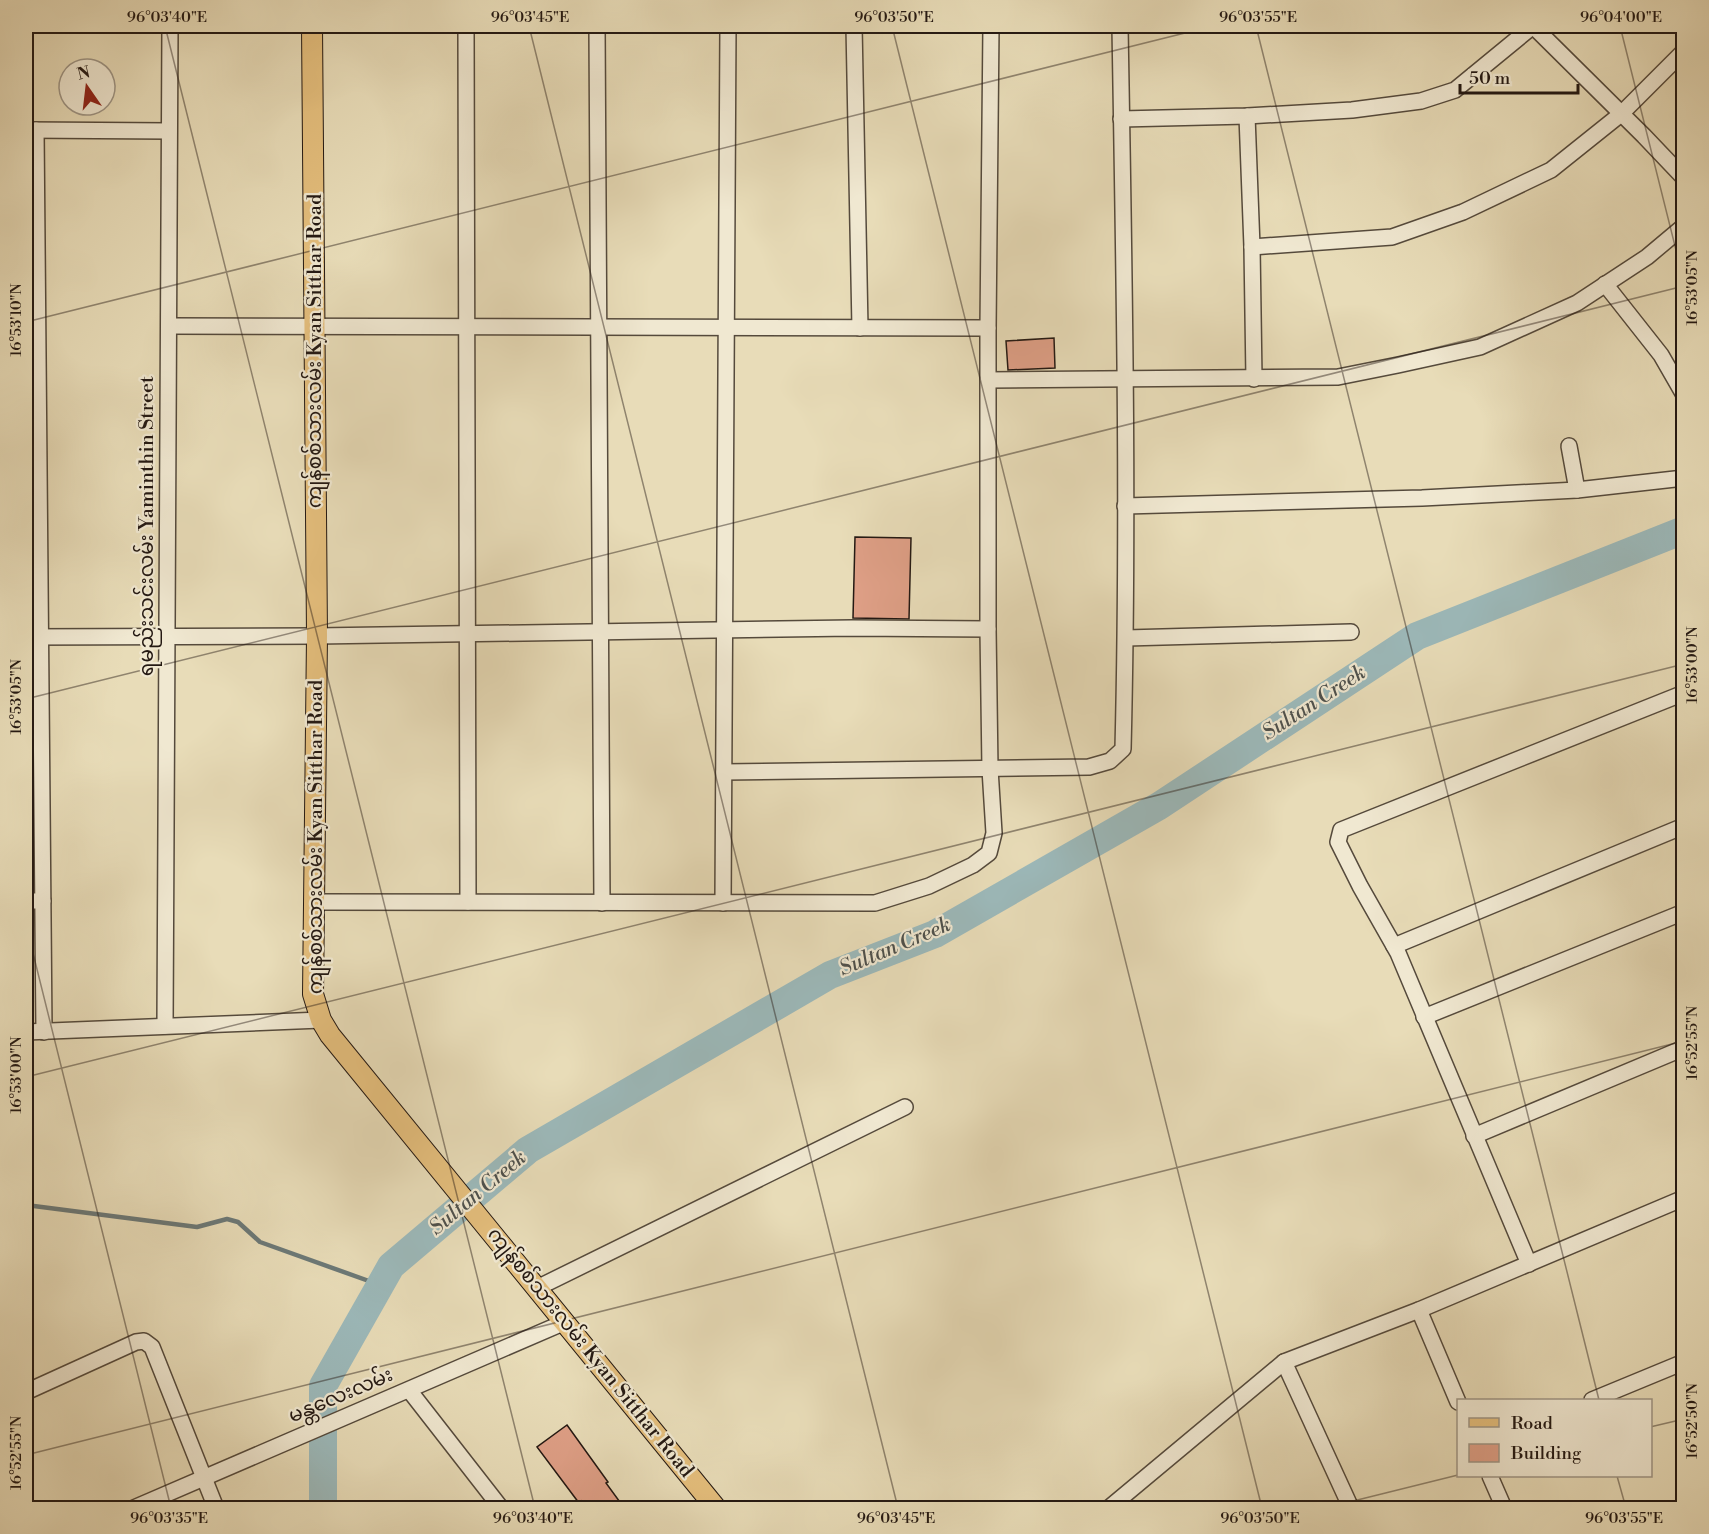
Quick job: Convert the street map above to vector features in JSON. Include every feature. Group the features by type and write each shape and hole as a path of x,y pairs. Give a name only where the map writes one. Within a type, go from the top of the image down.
{"main road":[{"name":"ကျန်စစ်သားလမ်း Kyan Sitthar Road","path":"312,26 317,636 313,994 321,1020 330,1035 716,1509"}],"street":[{"name":"ရမည်းသင်းလမ်း Yaminthin Street","path":"165,1026 170,26"},
{"path":"466,26 468,902"},
{"path":"597,26 602,903"},
{"path":"723,903 728,26"},
{"path":"855,26 860,328"},
{"path":"315,902 875,903 929,886 973,865 989,853 994,833 990,769 988,629 987,328 991,26"},
{"path":"724,772 1089,767 1110,761 1123,749 1126,638 1126,380 1120,26"},
{"path":"1121,119 1247,116 1352,110 1421,101 1455,90 1533,26 1683,178"},
{"path":"1252,247 1392,237 1463,212 1551,170 1622,114 1683,51"},
{"path":"1247,116 1254,379"},
{"path":"44,1032 42,776 33,637 31,130 169,131"},
{"path":"988,380 1338,377 1480,347 1577,303 1647,257 1683,226"},
{"path":"1605,284 1661,355 1683,395"},
{"path":"168,326 987,328"},
{"path":"1569,446 1577,490"},
{"path":"1125,506 1422,498 1577,490 1683,478"},
{"path":"33,637 467,635 852,628 988,629"},
{"path":"1126,638 1352,632"},
{"path":"1529,1264 1394,946 1338,842 1341,830 1683,693"},
{"path":"26,776 42,776"},
{"path":"1394,946 1683,826"},
{"path":"26,901 43,901"},
{"path":"1424,1017 1683,912"},
{"path":"26,1032 321,1020"},
{"path":"1474,1136 1683,1048"},
{"path":"537,1288 905,1107"},
{"path":"1109,1509 1284,1362 1419,1310 1683,1198"},
{"path":"1419,1310 1457,1400"},
{"name":"မန္တလေးလမ်း","path":"134,1509 565,1322"},
{"path":"26,1392 136,1342 144,1341 152,1347 216,1509"},
{"path":"1284,1362 1351,1509"},
{"path":"1597,1399 1683,1362"},
{"path":"409,1390 501,1509"},
{"path":"1490,1477 1504,1509"}],"building":[{"path":"1054,338 1055,368 1008,370 1006,341"},
{"path":"855,537 911,538 909,619 853,618"},
{"path":"567,1425 625,1509 586,1509 537,1447"}],"waterway":[{"name":"Sultan Creek","path":"323,1508 323,1386 391,1266 528,1150 830,975 935,934 1159,806 1417,636 1684,530"},
{"path":"26,1205 197,1227 227,1219 238,1222 260,1242 380,1285"}]}
